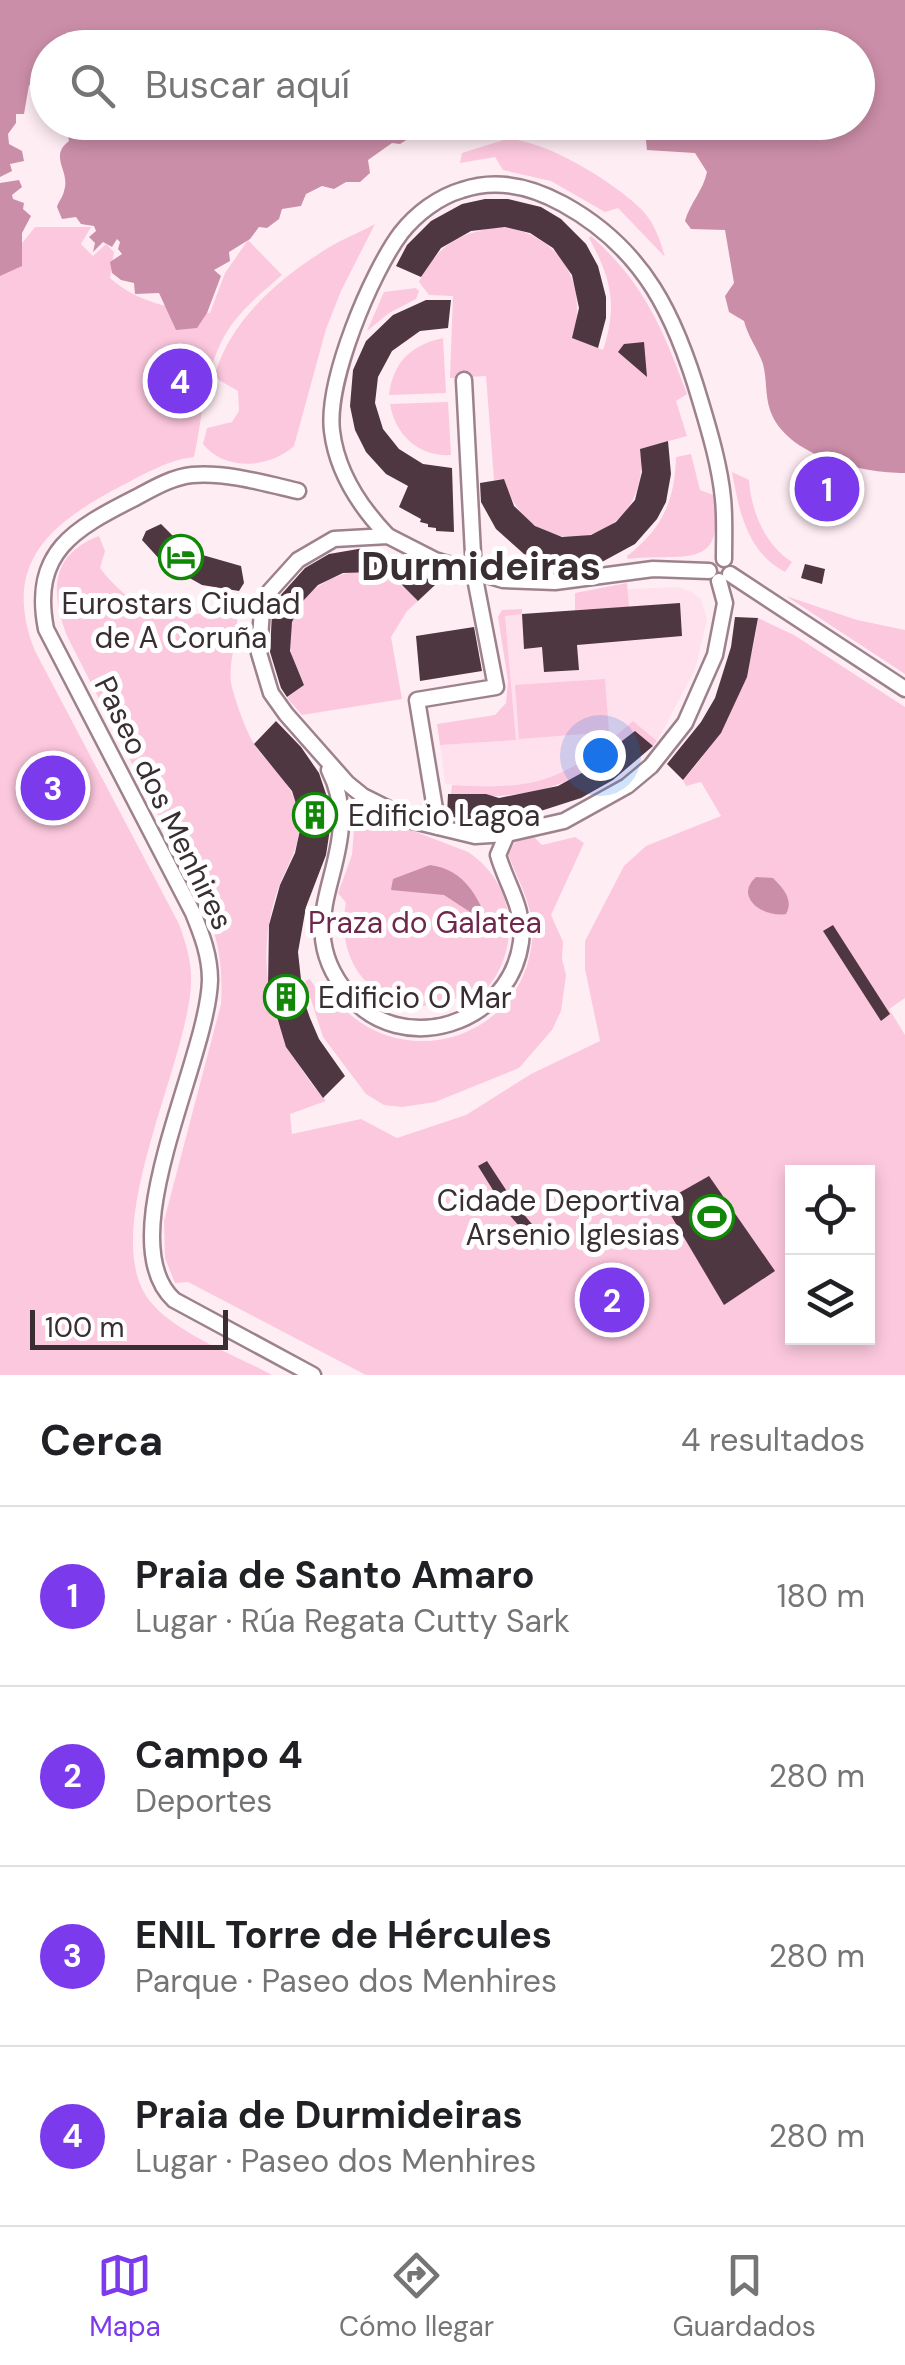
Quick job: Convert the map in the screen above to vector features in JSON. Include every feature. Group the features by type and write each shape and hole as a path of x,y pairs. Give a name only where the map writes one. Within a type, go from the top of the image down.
{"street":[{"path":"317,751 363,796 389,812 438,827 475,836 507,834 564,821 628,786 650,766 685,723 716,655 725,603 719,576 713,561 724,559 723,498 689,360 662,300 626,250 610,235 546,194 514,185 484,184 441,198 400,234 352,329 336,395 332,431 341,467 354,495 388,536 435,560 503,580 554,582 653,569 719,576 905,689"},
{"path":"438,827 416,700 496,688 474,573 464,380"},
{"name":"Paseo dos Menhires","path":"298,491 248,480 192,475 164,484 91,520 69,536 44,579 41,602 46,629 193,913 208,960 206,1012 153,1206 154,1270 174,1300 313,1375"},
{"path":"388,536 334,539 311,550 281,575 262,610 259,653 271,693 332,773 342,816 339,852 322,910 324,950 337,980 363,1009 410,1030 451,1024 480,1011 508,980 520,944 521,925 520,908 498,856 507,834"}],"shaded area":[{"path":"0,0 905,0 905,473 868,470 827,459 792,440 779,426 768,404 761,359 744,321 729,312 725,296 734,283 725,230 691,229 685,221 707,172 695,153 647,150 646,140 875,140 875,30 30,30 30,85 24,114 16,114 16,123 8,134 9,144 22,151 24,161 10,164 12,171 0,177"},
{"path":"406,140 392,143 368,160 370,173 360,182 346,182 334,189 322,186 306,194 301,206 282,209 279,219 267,228 259,227 250,239 229,252 230,261 214,270 221,276 197,328 176,330 159,293 135,294 134,283 112,273 110,262 122,254 117,239 112,247 103,242 93,252 95,243 89,237 96,231 94,226 81,224 76,217 62,219 57,207 65,184 60,153 69,141"},
{"path":"19,180 22,187 12,195 13,199 24,203 23,209 31,216 22,233 22,266 0,276 0,183"},
{"path":"678,587 701,599 707,619 695,670 657,741 633,721 596,753 553,778 505,789 445,784 440,745 516,740 505,615 628,607 628,589"},
{"path":"430,865 453,873 469,886 490,925 444,895 391,890 393,879"},
{"path":"756,877 773,878 780,886 788,899 786,914 769,913 754,905 748,892"}],"green space":[{"path":"514,140 558,154 613,186 640,208 659,237 665,257 618,208 605,212 551,181 503,170 495,157 460,163 462,153"},
{"path":"375,224 326,329 294,446 273,459 248,464 212,453 203,444 207,428 232,422 239,411 238,391 215,374 234,334 278,284 333,245"},
{"path":"35,227 91,227 81,244 93,256 106,244 114,252 110,278 144,299 183,309 210,313 225,273 248,240 282,275 243,310 223,339 210,371 194,457 148,472 73,515 39,549 28,570 24,593 26,620 35,651 179,924 189,960 191,983 186,1017 139,1191 133,1232 136,1270 149,1300 173,1323 272,1375 0,1375 0,266"},
{"path":"505,227 525,232 555,252 566,266 577,299 573,338 603,350 610,319 610,292 591,236 625,271 650,308 687,394 676,401 687,436 640,449 639,482 628,507 610,525 587,535 562,536 538,527 518,509 504,479 494,480 486,376 450,378 453,296 429,295 419,282 434,258 453,241"},
{"path":"416,288 416,299 389,313 367,331 384,292"},
{"path":"443,338 446,393 389,395 399,364 413,350"},
{"path":"448,402 451,455 429,452 410,442 397,425 390,404"},
{"path":"691,454 700,490 713,495 716,520 707,548 683,557 628,559 664,513 673,487 676,457"},
{"path":"732,472 749,480 761,526 774,546 792,562 785,572 772,564 753,542 742,516"},
{"path":"99,536 105,551 100,568 144,607 184,616 225,607 237,615 231,673 235,698 252,741 289,787 299,817 296,846 270,918 267,974 280,1028 292,1054 326,1101 290,1114 292,1134 361,1119 397,1138 466,1115 531,1074 600,1041 585,969 585,941 624,866 646,846 721,816 701,782 686,786 683,780 712,744 734,705 749,664 758,618 794,635 905,707 905,998 889,1009 905,1035 905,1375 366,1375 188,1282 175,1283 165,1258 164,1221 221,1004 220,966 204,905 67,636 57,590 58,577 71,554"},
{"path":"358,571 391,580 418,601 391,637 402,699 302,715 287,698 304,684 291,652 293,618 318,586"},
{"path":"627,583 629,607 575,610 575,593"},
{"path":"786,596 857,620 905,630 905,674"},
{"path":"522,609 522,614 505,616 516,740 440,745 437,724 495,715 506,703 508,681 498,617 502,610"},
{"path":"605,679 609,732 519,739 515,685"},
{"path":"633,721 657,741 652,747 635,732 594,767 559,784 505,795 451,794 452,785 508,786 551,777 589,756"},
{"name":"Praza do Galatea","path":"359,810 468,852 498,884 506,903 508,944 502,964 476,1000 465,994 440,1004 416,1006 394,1001 359,974 344,929 346,903 338,893 352,855 355,816"},
{"path":"533,836 542,845 575,837 584,843 551,915 563,942 566,975 561,1011 552,1030 519,1068 435,1102 402,1107 384,1105 366,1094 323,1037 305,981 310,979 329,1009 343,1008 370,1028 399,1039 429,1041 459,1035 486,1021 508,1001 524,974 532,941 531,917 508,854 515,842"}],"building":[{"path":"508,199 541,207 561,219 586,244 598,266 606,297 606,318 598,348 572,338 579,308 572,275 553,248 530,233 505,227 471,231 441,248 421,277 396,266 407,245 431,221 462,204"},
{"path":"426,300 451,300 448,328 420,331 392,351 378,377 375,403 383,429 399,449 423,464 452,468 454,532 436,531 399,507 408,486 386,474 366,452 355,430 350,406 353,370 366,341 393,315"},
{"path":"644,342 647,377 618,352 624,344"},
{"path":"668,441 671,474 666,502 657,519 635,544 600,563 565,566 524,554 496,529 481,502 480,483 504,479 514,506 535,526 562,537 591,535 616,522 635,500 642,472 640,449"},
{"name":"Eurostars Ciudad de A Coruña","path":"161,524 199,554 241,566 244,583 239,591 202,585 163,563 142,540 146,531"},
{"path":"364,548 404,559 435,585 418,601 400,583 373,572 343,573 318,585 302,602 292,622 290,651 304,685 287,697 270,652 272,613 279,597 305,568 329,554"},
{"path":"805,564 825,569 822,584 801,578"},
{"path":"680,603 682,636 577,645 579,670 544,672 542,647 524,649 522,614"},
{"path":"735,617 758,618 747,677 721,733 683,780 667,764 715,698 731,647"},
{"path":"474,627 482,671 420,681 416,636"},
{"path":"276,721 319,773 329,803 326,855 306,907 298,952 303,998 310,1018 319,1039 345,1076 323,1098 286,1047 268,987 269,925 300,830 292,791 254,744"},
{"path":"635,731 653,746 613,780 581,798 522,817 471,820 447,816 448,794 499,798 558,786 598,764"},
{"path":"833,925 890,1014 881,1021 823,931"},
{"path":"487,1161 547,1242 538,1248 506,1211 478,1166"},
{"path":"709,1176 775,1271 724,1305 663,1202"}],"place":[{"name":"Praia de Durmideiras","path":"180,381"},
{"name":"Praia de Santo Amaro","path":"827,489"},
{"name":"Eurostars Ciudad de A Coruña","path":"181,557"},
{"name":"ENIL Torre de Hércules","path":"53,788"},
{"name":"Edificio Lagoa","path":"315,815"},
{"name":"Edificio O Mar","path":"286,997"},
{"name":"Cidade Deportiva Arsenio Iglesias","path":"712,1217"},
{"name":"Campo 4","path":"612,1300"}],"district":[{"name":"Durmideiras","path":"481,566"}]}
